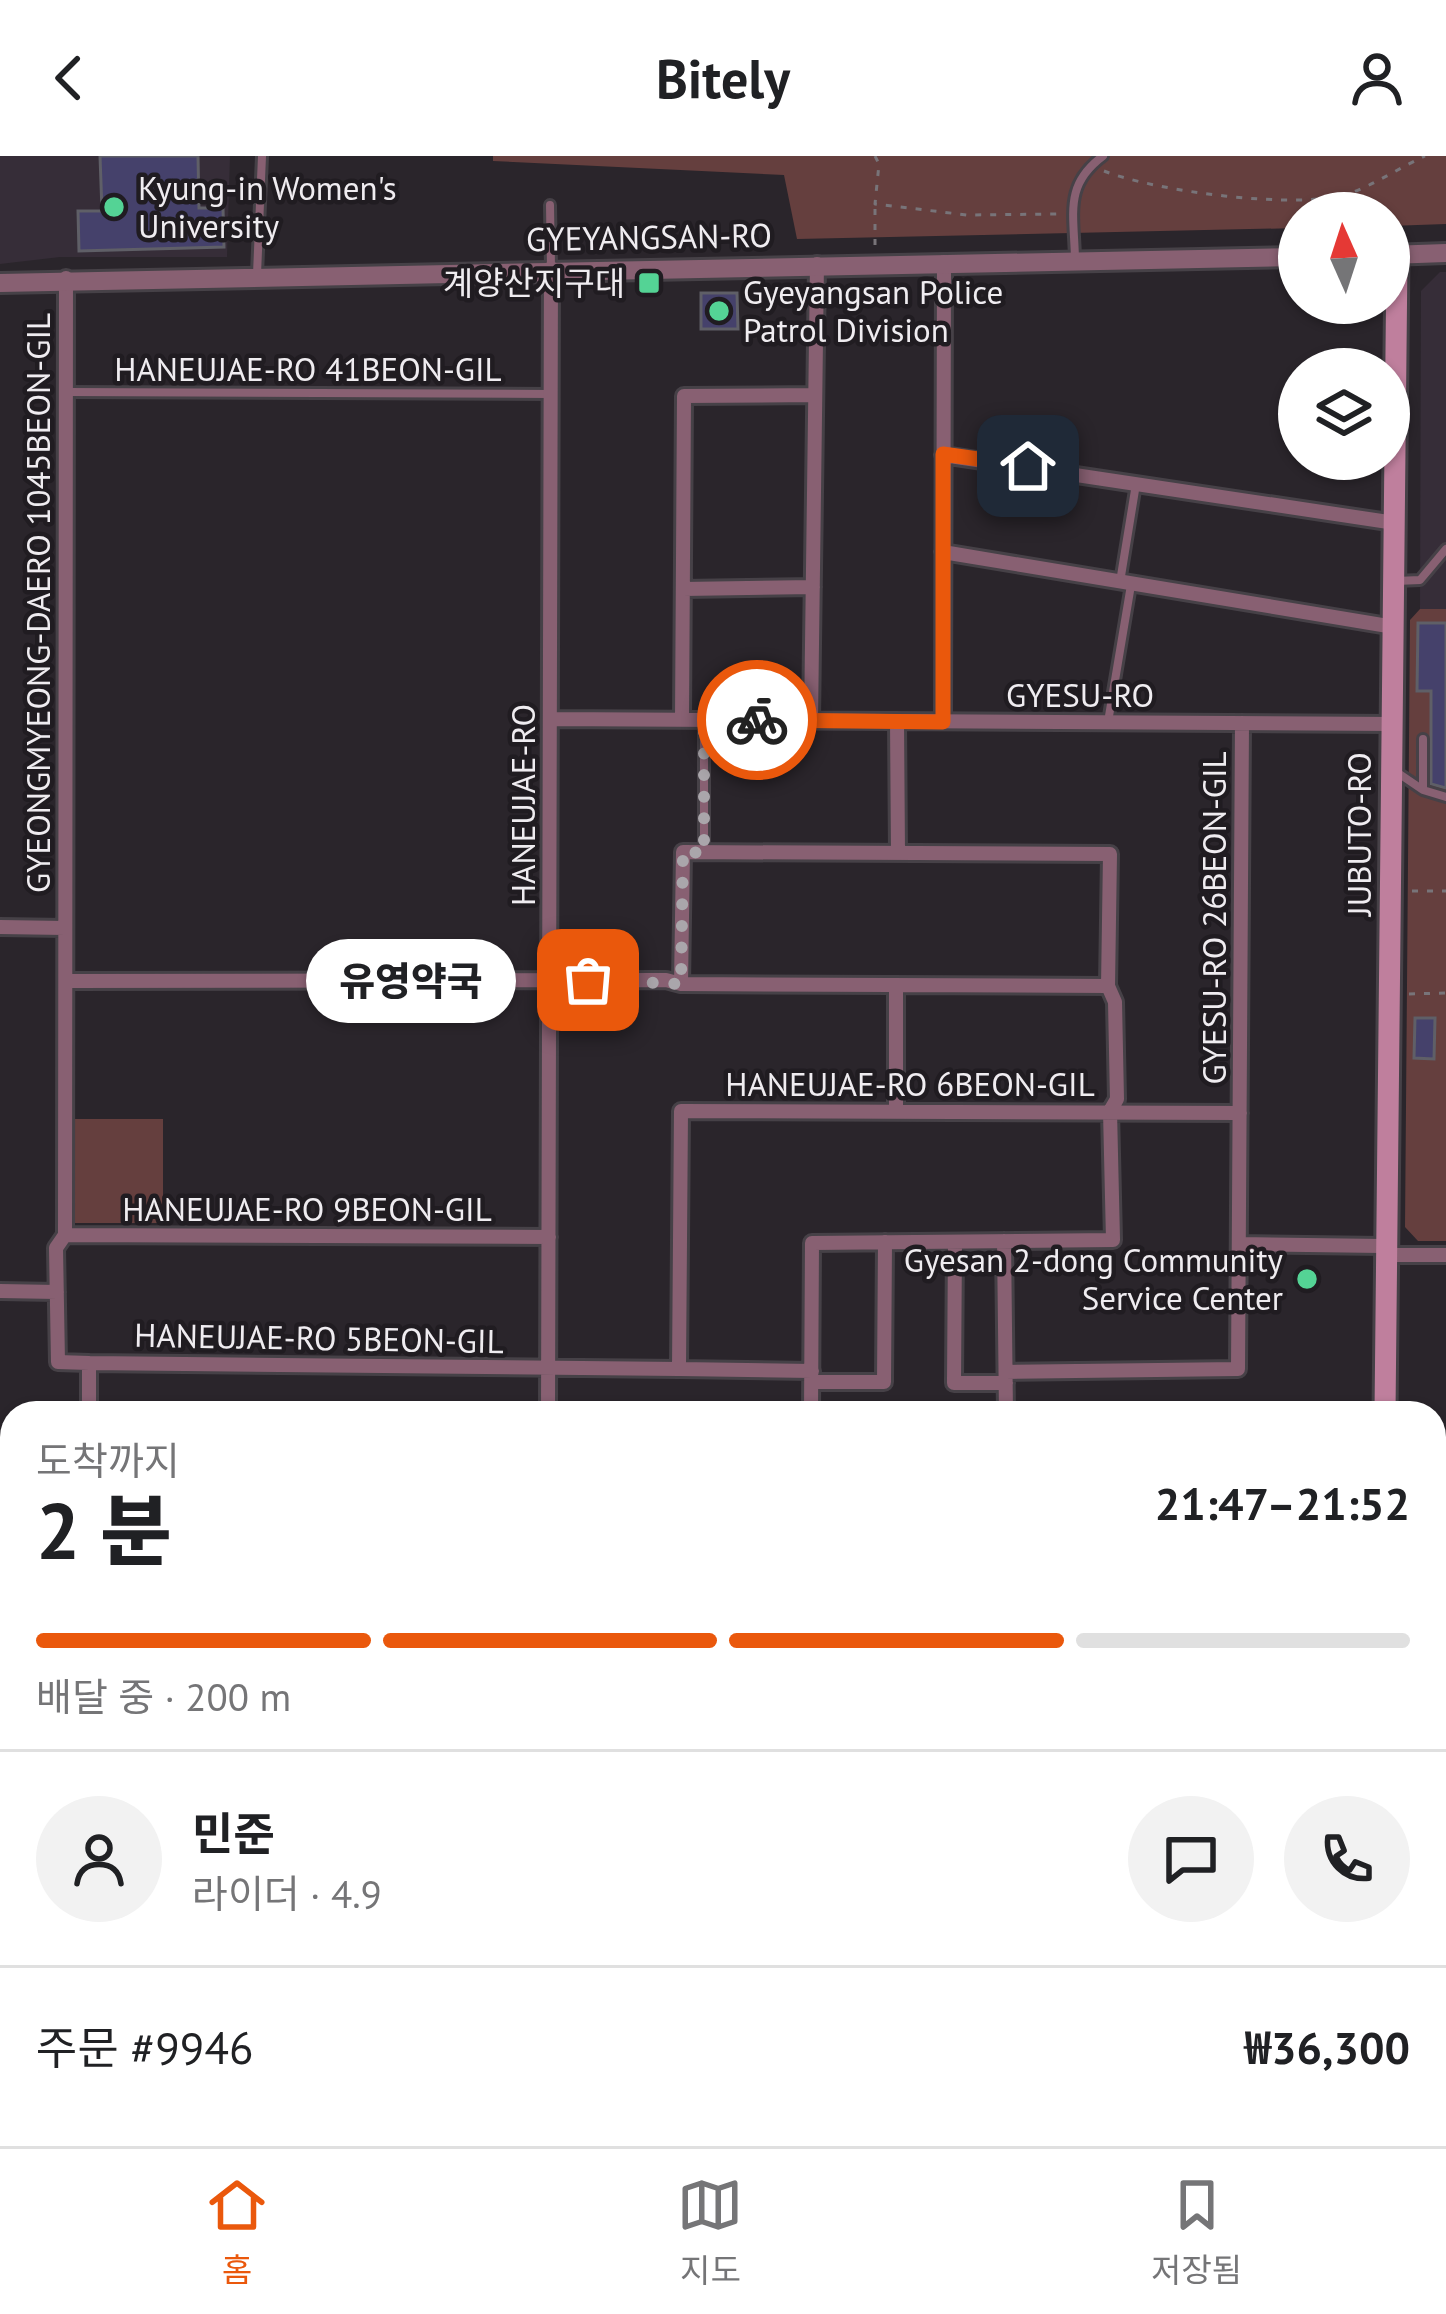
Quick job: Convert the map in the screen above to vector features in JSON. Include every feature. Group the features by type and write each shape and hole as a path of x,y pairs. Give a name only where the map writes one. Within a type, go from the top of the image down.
{"main road":[{"name":"JUBUTO-RO","path":"1385,1401 1394,324"}],"street":[{"path":"1410,254 1446,253"},
{"name":"GYEYANGSAN-RO","path":"0,283 551,268 1278,257"},
{"path":"943,722 944,262"},
{"path":"811,721 817,264"},
{"name":"HANEUJAE-RO","path":"548,1401 551,268"},
{"name":"GYEONGMYEONG-DAERO 1045BEON-GIL","path":"66,278 65,1235 56,1248 58,1362 88,1363"},
{"path":"682,720 684,396 815,395"},
{"path":"943,454 1395,523"},
{"path":"943,552 1394,627"},
{"path":"683,589 813,587"},
{"name":"GYESU-RO","path":"550,719 1393,724"},
{"path":"897,721 898,853"},
{"name":"GYESU-RO 26BEON-GIL","path":"1006,1378 1238,1369 1242,723"},
{"path":"681,984 683,852 1110,854 1108,986 1115,1002 1117,1099 1110,1111 1113,1240 812,1243 812,1401"},
{"name":"GYEONGMYEONG-DAERO 1045BEON-GIL","path":"0,927 65,928"},
{"path":"65,981 1108,986"},
{"path":"896,985 896,1112"},
{"name":"HANEUJAE-RO 6BEON-GIL","path":"679,1369 681,1111 1240,1113"},
{"name":"HANEUJAE-RO 9BEON-GIL","path":"65,1235 549,1237"},
{"path":"955,1241 954,1383 1006,1378"},
{"path":"1004,1241 1006,1401"},
{"path":"548,1368 679,1369 884,1382 885,1242"},
{"path":"1239,1244 1382,1246 1389,1251 1446,1255"},
{"path":"0,1291 57,1292"},
{"path":"88,1363 89,1401"},
{"name":"HANEUJAE-RO 5BEON-GIL","path":"88,1363 548,1368"}],"lane":[{"path":"257,274 262,156"},
{"path":"1075,260 1074,214 1082,171 1103,156"},
{"path":"550,205 551,268"},
{"name":"HANEUJAE-RO 41BEON-GIL","path":"66,392 551,394"},
{"path":"1108,722 1136,483"},
{"path":"1394,580 1420,580 1446,549"},
{"path":"704,720 704,853"},
{"path":"1423,739 1423,790"},
{"path":"1393,770 1423,790 1446,797"}],"path":[{"path":"875,156 879,164 875,263"},
{"path":"1082,171 1209,196 1350,194 1425,156"},
{"path":"875,205 967,215 1074,214"},
{"path":"1408,892 1446,891"},
{"path":"1407,994 1446,993"}],"shaded area":[{"name":"Kyung-in Women's University","path":"0,156 230,156 227,257 60,257 0,264"},
{"path":"493,156 1446,156 1446,224 1410,225 1410,192 1278,192 1278,228 797,239 784,175 493,161"},
{"path":"1440,272 1446,272 1446,609 1420,609 1421,291"},
{"path":"1420,609 1446,609 1446,1241 1418,1241 1405,1227 1410,620"},
{"path":"75,1119 163,1119 163,1223 75,1223"}],"building":[{"path":"100,156 198,156 199,208 223,208 224,247 79,251 78,211 102,211"},
{"name":"Gyeyangsan Police Patrol Division","path":"701,293 737,293 738,329 701,329"},
{"path":"1418,623 1446,623 1446,788 1431,784 1431,691 1417,691"},
{"path":"1415,1018 1435,1018 1434,1059 1414,1058"}],"way so far":[{"path":"588,980 681,984 683,852 704,853 704,720 757,720"}],"place":[{"name":"Kyung-in Women's University","path":"114,207"},
{"name":"계양산지구대","path":"649,283"},
{"name":"Gyeyangsan Police Patrol Division","path":"719,311"},
{"name":"유영약국","path":"588,980"},
{"name":"Gyesan 2-dong Community Service Center","path":"1307,1279"}],"route":[{"path":"757,720 943,722 943,454 1028,466"}]}
